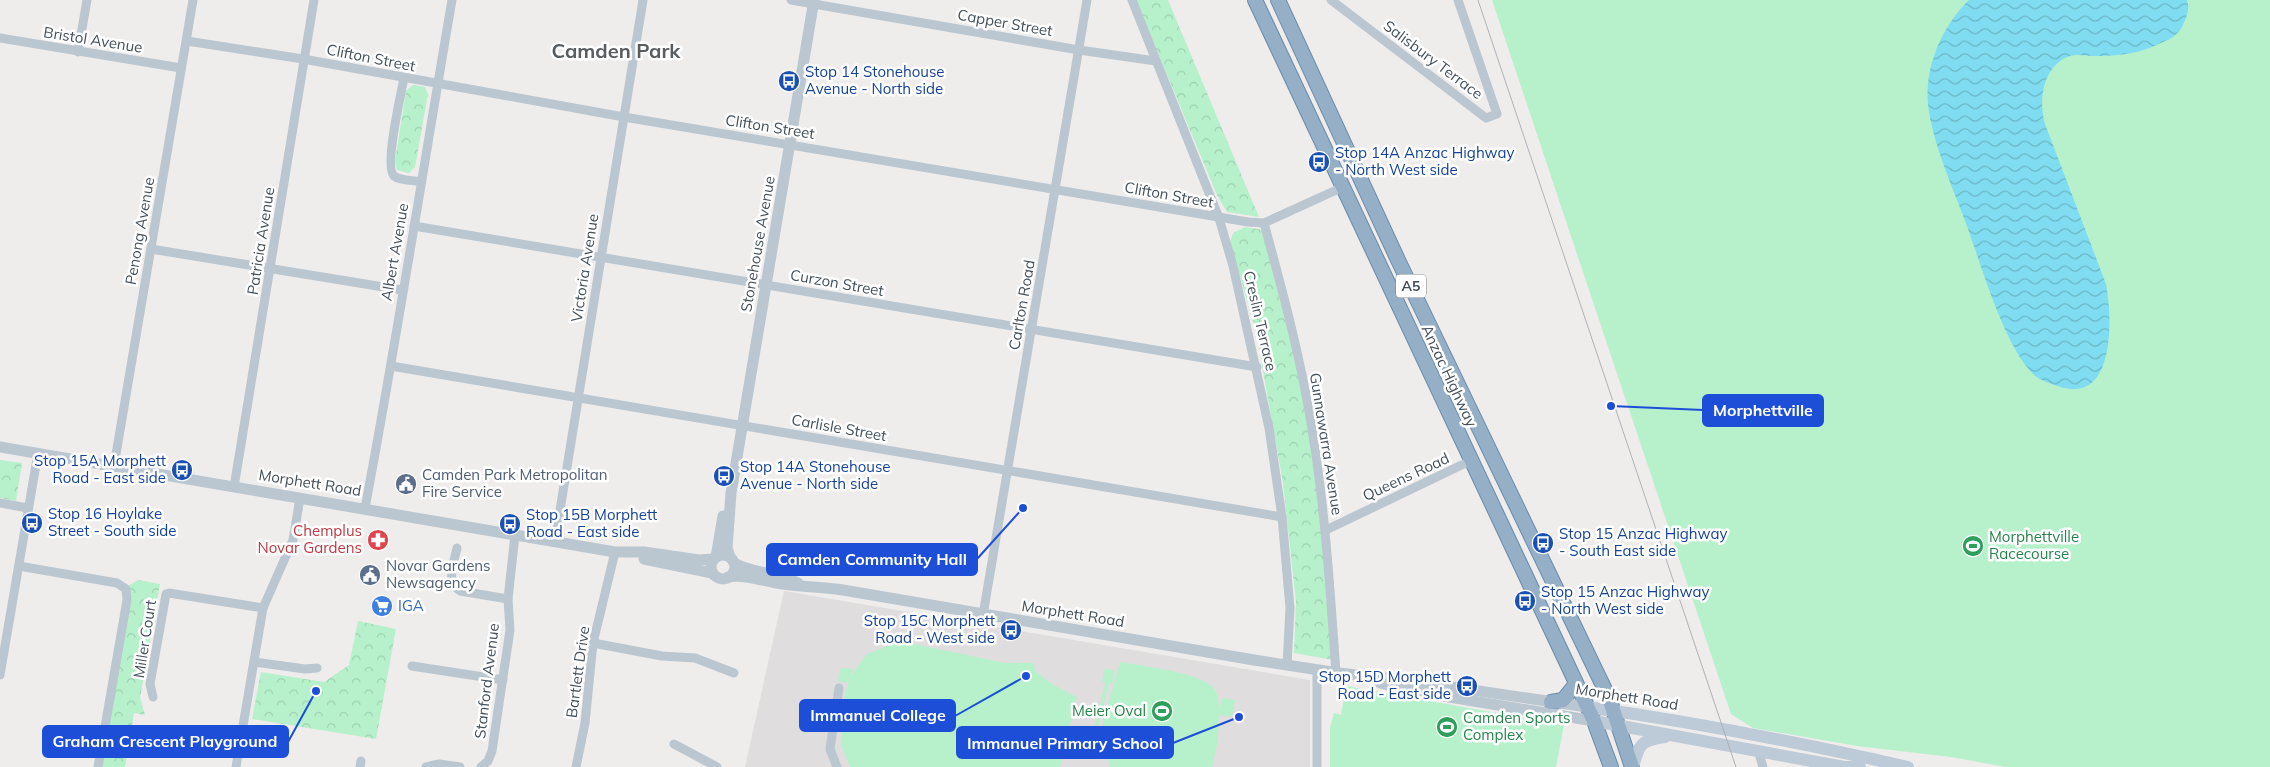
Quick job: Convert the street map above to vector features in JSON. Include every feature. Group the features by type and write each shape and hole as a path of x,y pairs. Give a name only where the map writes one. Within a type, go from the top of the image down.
{"highway":[{"name":"Anzac Highway","path":"1255,0 1470,461 1594,721 1611,767"},
{"name":"Anzac Highway","path":"1278,0 1398,260 1613,711 1632,767"},
{"path":"1309,115 1318,113 1322,109 1323,99"},
{"path":"1323,145 1323,125 1325,121 1332,119"},
{"path":"1434,382 1442,383 1447,378 1445,356"},
{"path":"1453,424 1454,404 1465,398"},
{"path":"1551,702 1563,700 1576,684"}],"main road":[{"name":"Morphett Road","path":"1587,707 1845,753 1908,767"},
{"name":"Morphett Road","path":"1594,721 1844,767 1860,767"},
{"path":"1632,767 1642,743 1648,739 1678,735"}],"street":[{"path":"78,52 87,0"},
{"name":"Penong Avenue","path":"114,466 193,0"},
{"name":"Patricia Avenue","path":"234,487 314,0"},
{"name":"Albert Avenue","path":"364,508 392,366 402,290 452,0"},
{"name":"Victoria Avenue","path":"555,541 643,0"},
{"name":"Capper Street","path":"791,0 813,2 1079,50 1156,60"},
{"name":"Carlton Road","path":"983,615 1087,0"},
{"name":"Creslin Terrace","path":"1132,0 1219,218 1232,259 1269,428 1282,517 1290,608 1287,665"},
{"name":"Salisbury Terrace","path":"1331,0 1486,118 1497,114 1458,0"},
{"name":"Stonehouse Avenue","path":"732,560 727,548 731,493 813,2"},
{"name":"Bristol Avenue","path":"0,38 182,68"},
{"name":"Clifton Street","path":"187,41 303,59 624,117 1219,218 1264,223"},
{"path":"404,78 390,158 391,171 394,176 421,182"},
{"path":"1264,223 1343,187"},
{"name":"Gunnawarra Avenue","path":"1264,223 1286,302 1304,386 1326,530 1338,673"},
{"name":"Curzon Street","path":"414,226 1256,367"},
{"path":"151,249 402,290"},
{"name":"Carlisle Street","path":"392,366 1282,517"},
{"name":"Morphett Road","path":"0,447 616,552 644,552 699,560 714,558"},
{"path":"0,675 38,453"},
{"name":"Queens Road","path":"1326,530 1470,461"},
{"name":"Stonehouse Avenue","path":"714,558 724,511 731,493"},
{"path":"236,767 263,608 293,540 300,498"},
{"path":"0,503 28,508"},
{"name":"Stanford Avenue","path":"481,767 488,761 492,751 503,680 510,630 508,599 515,535"},
{"path":"457,548 450,581 454,588 460,591 508,599"},
{"name":"Morphett Road","path":"616,552 629,557 712,573"},
{"name":"Bartlett Drive","path":"576,767 585,724 593,643 616,552"},
{"path":"721,555 732,560 734,570 728,578 719,578 712,573 711,568 714,558 721,555"},
{"name":"Morphett Road","path":"732,560 744,568 786,576 802,584"},
{"path":"19,566 117,583 126,589 127,600 98,767"},
{"name":"Morphett Road","path":"728,578 739,576 784,584 802,584 1317,670 1412,680 1587,707"},
{"name":"Miller Court","path":"153,697 150,684 166,594 170,593 263,608"},
{"path":"593,643 662,656 695,658 734,673"},
{"path":"254,662 305,669 317,668"},
{"path":"412,666 503,680"},
{"path":"1317,670 1317,767"},
{"name":"Morphett Road","path":"1338,673 1413,691 1594,721"},
{"path":"837,767 830,748 839,688"},
{"path":"674,744 717,767"},
{"path":"1758,750 1763,767"},
{"path":"426,767 438,764 460,767"}],"shaded area":[{"path":"784,591 1310,680 1310,767 745,767"}],"green space":[{"path":"1136,0 1168,0 1259,217 1227,212 1217,195"},
{"name":"Morphettville Racecourse","path":"1492,0 2270,0 2270,767 2006,767 1951,757 1857,746 1753,728 1731,714"},
{"path":"413,85 425,87 428,94 415,167 409,173 397,170 395,161 406,91"},
{"path":"1245,227 1264,230 1306,403 1323,531 1333,660 1294,653 1296,602 1283,483 1256,332 1230,242 1233,233"},
{"path":"0,460 22,463 16,501 0,498"},
{"path":"138,580 160,584 140,698 145,715 134,713 125,767 101,767 128,586"},
{"path":"358,621 396,629 376,739 252,719 261,672 324,682 349,665"},
{"path":"900,641 1005,663 1034,663 1035,671 1052,684 1077,697 1060,767 850,767 841,745 843,704 849,678 846,683 838,681 841,668 853,669 850,677 867,654"},
{"name":"Meier Oval","path":"1120,662 1185,674 1208,684 1215,690 1218,698 1219,712 1222,698 1235,700 1232,717 1219,715 1218,740 1212,767 1110,767 1106,753 1100,750 1104,749 1102,729"},
{"path":"1105,668 1115,671 1112,684 1109,683 1097,731 1100,732 1096,745 1087,743 1090,730 1094,730 1105,683 1102,681"},
{"name":"Camden Sports Complex","path":"1346,686 1564,725 1556,767 1330,767 1330,728 1334,713 1341,715"}],"water":[{"path":"1969,0 2187,0 2188,3 2187,16 2182,28 2169,39 2129,54 2070,56 2054,67 2048,75 2045,84 2042,105 2045,124 2106,284 2108,298 2109,334 2107,352 2102,369 2093,381 2081,388 2064,388 2039,379 2022,361 2012,344 1994,304 1934,136 1928,100 1930,72 1941,38 1961,8"}],"tram line":[{"path":"1478,0 1736,767"}],"place":[{"name":"Stop 14 Stonehouse Avenue - North side","path":"789,81"},
{"name":"Stop 14A Anzac Highway - North West side","path":"1319,162"},
{"name":"Morphettville","path":"1611,406"},
{"name":"Stop 15A Morphett Road - East side","path":"182,470"},
{"name":"Stop 14A Stonehouse Avenue - North side","path":"724,476"},
{"name":"Camden Park Metropolitan Fire Service","path":"406,484"},
{"name":"Camden Community Hall","path":"1023,508"},
{"name":"Stop 16 Hoylake Street - South side","path":"32,523"},
{"name":"Stop 15B Morphett Road - East side","path":"510,524"},
{"name":"Chemplus Novar Gardens","path":"378,540"},
{"name":"Stop 15 Anzac Highway - South East side","path":"1543,543"},
{"name":"Morphettville Racecourse","path":"1973,546"},
{"name":"Novar Gardens Newsagency","path":"370,575"},
{"name":"Stop 15 Anzac Highway - North West side","path":"1525,601"},
{"name":"IGA","path":"382,606"},
{"name":"Stop 15C Morphett Road - West side","path":"1011,630"},
{"name":"Immanuel College","path":"1026,676"},
{"name":"Stop 15D Morphett Road - East side","path":"1467,686"},
{"name":"Graham Crescent Playground","path":"316,691"},
{"name":"Meier Oval","path":"1162,711"},
{"name":"Immanuel Primary School","path":"1239,717"},
{"name":"Camden Sports Complex","path":"1447,727"}],"district":[{"name":"Camden Park","path":"616,51"}]}
